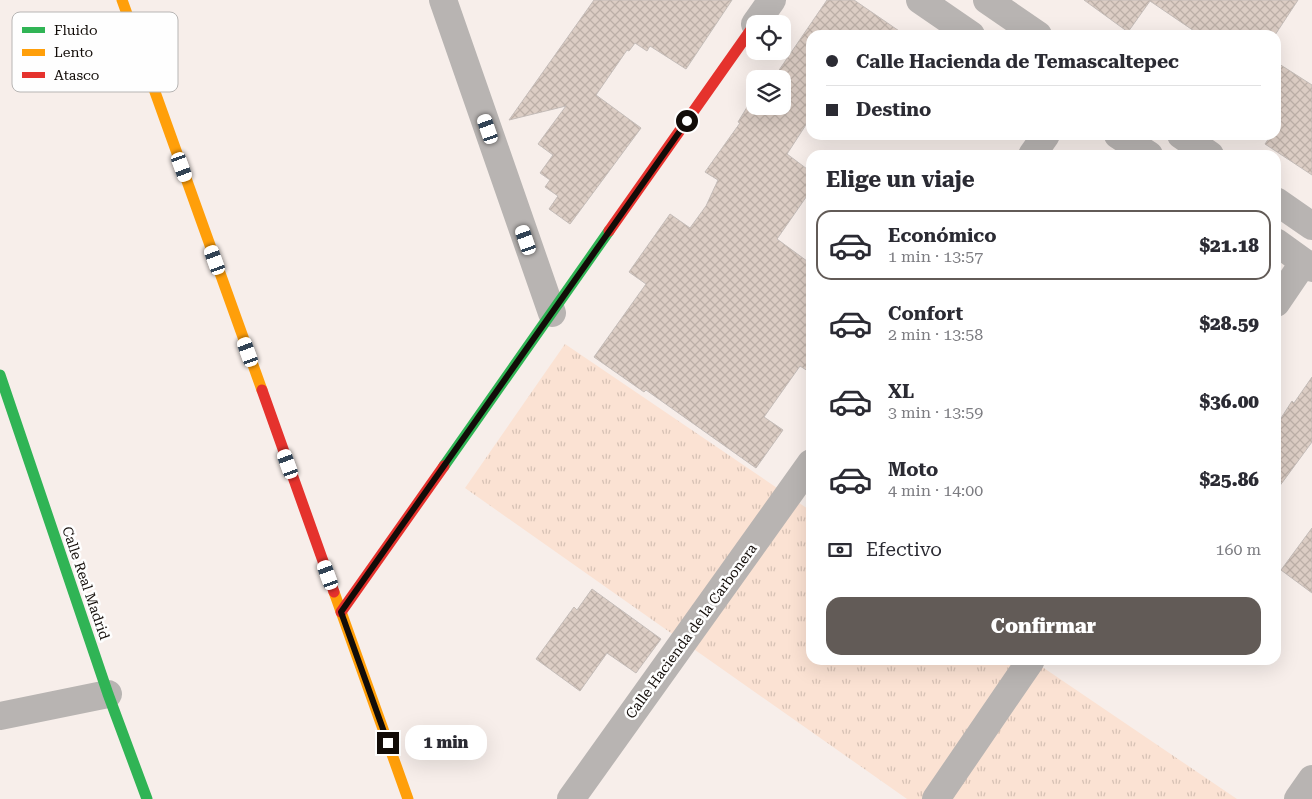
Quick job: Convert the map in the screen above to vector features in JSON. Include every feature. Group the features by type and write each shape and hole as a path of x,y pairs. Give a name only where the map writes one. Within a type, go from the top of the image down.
{"street":[{"path":"122,0 126,12"},
{"path":"442,0 552,313"},
{"path":"761,15 772,0"},
{"path":"920,0 964,30"},
{"path":"987,0 1031,30"},
{"path":"341,612 746,37"},
{"path":"155,92 408,799"},
{"path":"1126,140 1141,150"},
{"path":"1188,140 1203,150"},
{"path":"1281,204 1312,226"},
{"path":"1281,246 1308,265 1281,297"},
{"name":"Calle Real Madrid","path":"0,375 6,409 147,799"},
{"name":"Calle Hacienda de la Carbonera","path":"571,799 806,471"},
{"path":"936,799 1028,665"},
{"path":"0,716 108,694"},
{"path":"1298,799 1312,779"}],"green space":[{"path":"565,344 806,508 806,665 1039,665 1237,799 907,799 465,488"}],"building":[{"path":"594,0 732,0 686,69 650,46 647,51 635,43 629,51 627,50 596,95 641,128 570,224 549,209 558,196 545,187 550,180 540,173 553,155 538,144 566,106 509,120"},
{"path":"827,0 854,0 898,30 806,30"},
{"path":"1084,0 1298,0 1278,30 1193,30 1150,1 1129,30 1125,30"},
{"path":"806,31 806,125 787,154 806,168 806,197 777,239 806,260 806,370 800,366 764,417 783,430 756,468 646,390 644,392 594,357 646,284 629,272 670,214 690,228 706,206 718,180 705,172 740,123 738,122 746,109 746,115 791,115 791,70 779,70 786,60 791,60 791,53"},
{"path":"1281,65 1312,85 1312,175 1281,155 1281,150 1274,150 1265,144 1268,140 1281,140"},
{"path":"1312,377 1312,442 1281,484 1281,418 1292,401 1294,403"},
{"path":"1312,528 1312,593 1281,570"},
{"path":"592,589 661,639 636,673 607,653 580,691 536,659 574,607 577,610"}],"traffic: fast":[{"path":"444,466 609,231"},
{"path":"0,375 108,694 147,799"}],"traffic: slow":[{"path":"122,0 126,12"},
{"path":"155,92 262,390"},
{"path":"334,592 408,799"}],"traffic: jam":[{"path":"609,231 746,37"},
{"path":"262,390 334,592"},
{"path":"341,612 444,466"}],"route":[{"path":"388,743 341,612 687,121"}]}
